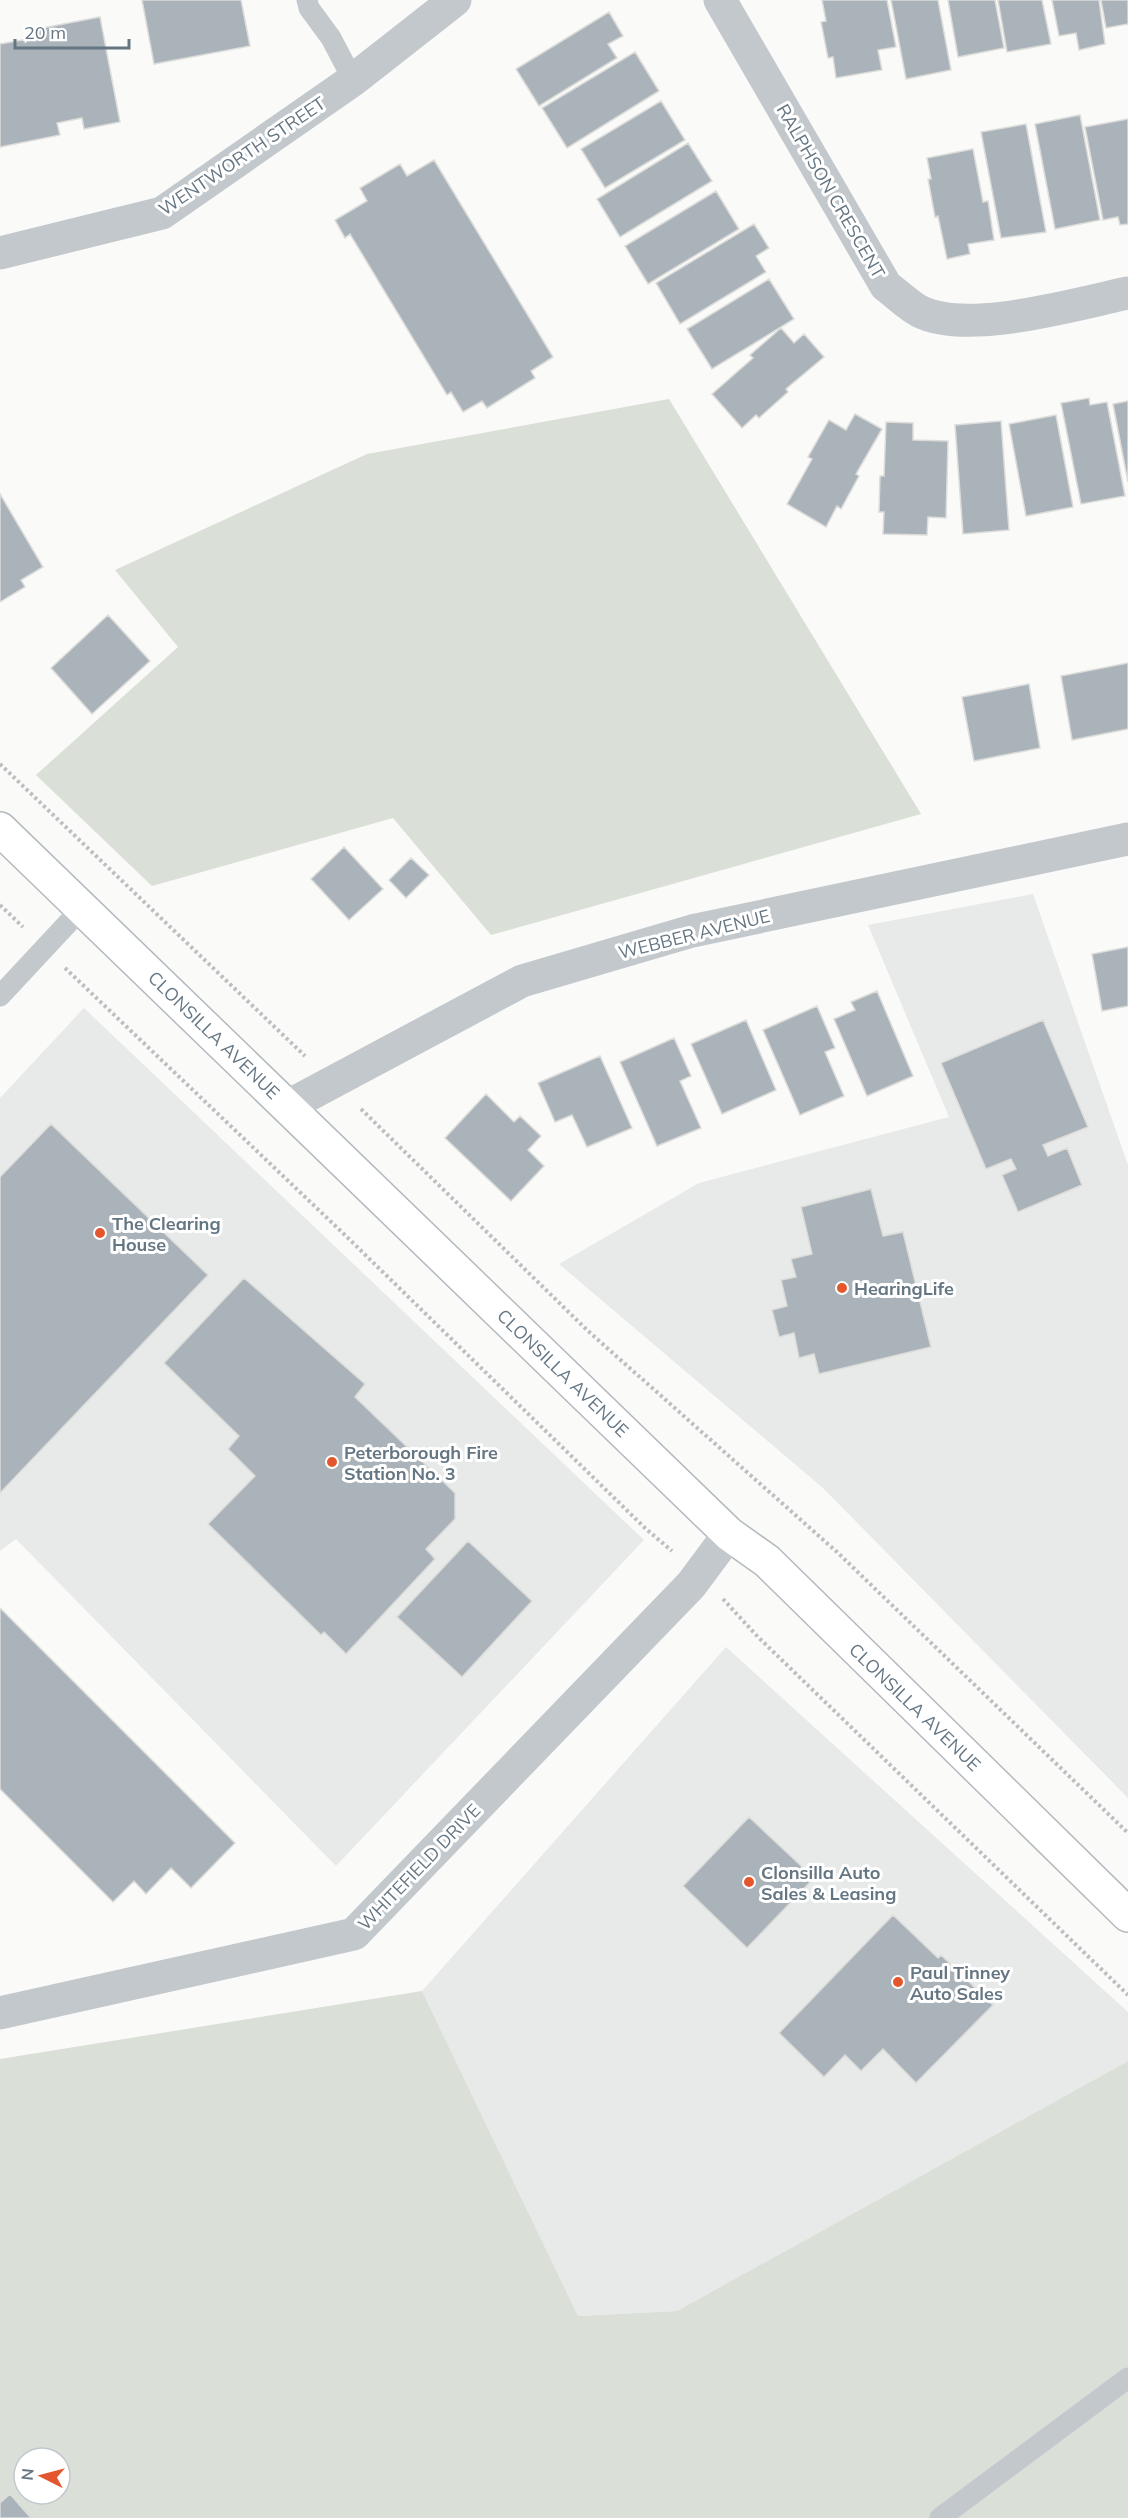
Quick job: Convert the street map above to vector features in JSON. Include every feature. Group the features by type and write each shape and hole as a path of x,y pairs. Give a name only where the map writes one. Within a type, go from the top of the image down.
{"main road":[{"name":"CLONSILLA AVENUE","path":"0,829 729,1534 767,1561 1128,1915"}],"street":[{"name":"WENTWORTH STREET","path":"0,253 162,213 353,80 455,0"},
{"name":"RALPHSON CRESCENT","path":"720,0 886,286 920,311 954,320 998,319 1128,293"},
{"name":"WEBBER AVENUE","path":"288,1106 522,981 692,932 1128,839"},
{"name":"WHITEFIELD DRIVE","path":"0,2013 354,1934 701,1574 729,1534"}],"lane":[{"path":"307,0 309,8 331,38 353,80"},
{"path":"0,996 82,908"},
{"path":"940,2518 1128,2378"}],"path":[{"path":"0,765 333,1081 588,1331 837,1552 1128,1833"},
{"path":"0,905 347,1237 646,1529 701,1574 758,1637 1128,1995"}],"shaded area":[{"path":"669,399 921,814 491,935 393,818 152,886 36,775 178,647 115,570 367,454"},
{"path":"1033,894 1128,1165 1128,1798 823,1488 559,1264 699,1183 949,1117 868,925"},
{"path":"84,1008 644,1540 336,1866 16,1539 0,1551 0,1098"},
{"path":"726,1647 1128,2012 1128,2061 677,2311 578,2316 422,1991"},
{"path":"422,1991 578,2316 677,2311 1128,2061 1128,2518 0,2518 0,2059"}],"building":[{"path":"142,0 241,0 250,46 154,64"},
{"path":"822,0 887,0 896,47 878,50 882,70 836,78 833,57 828,58 821,22 826,21"},
{"path":"891,0 938,0 951,70 906,79"},
{"path":"948,0 995,0 1004,48 958,57"},
{"path":"998,0 1042,0 1051,44 1007,52"},
{"path":"1052,0 1099,0 1105,44 1079,50 1076,33 1059,36"},
{"path":"1101,0 1128,0 1128,24 1106,28"},
{"path":"609,12 623,36 608,44 617,58 539,106 516,69"},
{"path":"100,17 120,122 84,129 82,118 57,123 60,135 0,147 0,44 34,38 32,30"},
{"path":"635,52 659,91 567,148 542,108"},
{"path":"661,101 685,140 605,188 581,149"},
{"path":"1080,115 1100,220 1055,229 1035,124"},
{"path":"1128,119 1128,224 1120,225 1118,217 1103,220 1085,127"},
{"path":"1026,124 1046,232 1001,238 981,132"},
{"path":"688,143 712,181 620,237 597,199"},
{"path":"973,149 983,202 988,201 994,240 968,244 970,254 947,259 938,216 935,217 928,179 931,179 927,158"},
{"path":"434,160 553,357 531,371 535,378 487,408 482,401 463,412 451,392 447,395 350,234 345,238 335,220 367,201 360,188 400,164 407,176"},
{"path":"716,191 739,229 648,284 625,246"},
{"path":"754,224 769,248 756,256 766,272 680,324 656,283"},
{"path":"769,279 794,319 712,369 687,329"},
{"path":"781,328 794,343 804,334 824,357 786,389 788,392 759,418 756,415 742,428 712,394 753,358 750,355"},
{"path":"1089,398 1090,405 1107,402 1125,496 1081,504 1061,403"},
{"path":"1128,401 1128,482 1113,404"},
{"path":"855,414 882,429 856,474 859,476 841,509 837,506 826,527 787,504 812,459 808,457 829,420 846,430"},
{"path":"1056,415 1073,507 1026,516 1009,424"},
{"path":"1001,421 1009,530 963,534 955,425"},
{"path":"886,422 913,423 913,440 948,441 946,518 928,517 927,535 883,534 884,512 879,512 880,476 884,476"},
{"path":"0,494 43,567 21,580 25,587 0,602"},
{"path":"108,615 150,661 92,714 51,668"},
{"path":"1128,663 1128,729 1072,740 1061,676"},
{"path":"1029,684 1040,748 974,761 962,697"},
{"path":"344,847 383,889 349,920 311,879"},
{"path":"411,858 429,875 406,898 389,880"},
{"path":"1128,947 1128,1006 1102,1011 1092,954"},
{"path":"877,991 913,1076 867,1096 834,1019 855,1010 851,1002"},
{"path":"817,1006 835,1048 825,1052 844,1096 800,1115 763,1030"},
{"path":"746,1020 776,1090 722,1114 691,1044"},
{"path":"1043,1020 1088,1127 1043,1145 1048,1156 1067,1148 1082,1185 1018,1212 1002,1175 1016,1169 1011,1159 986,1169 941,1063"},
{"path":"674,1038 691,1076 680,1081 701,1128 657,1146 620,1062"},
{"path":"600,1056 632,1128 587,1147 572,1115 555,1122 538,1083"},
{"path":"486,1094 514,1122 520,1116 541,1136 528,1150 544,1166 511,1201 445,1138"},
{"path":"51,1124 208,1275 0,1493 0,1177"},
{"path":"871,1189 883,1236 903,1232 931,1347 819,1374 814,1354 799,1358 794,1333 779,1337 772,1310 787,1306 781,1280 796,1277 791,1259 812,1254 801,1207"},
{"name":"Peterborough Fire Station No. 3","path":"244,1278 365,1384 355,1397 455,1493 455,1519 426,1549 435,1559 346,1654 324,1632 321,1635 208,1524 255,1476 228,1449 239,1436 164,1363"},
{"path":"468,1541 532,1601 462,1677 397,1617"},
{"path":"0,1608 235,1843 191,1888 171,1868 146,1894 134,1881 113,1902 0,1789"},
{"name":"Clonsilla Auto Sales & Leasing","path":"749,1817 814,1878 747,1948 683,1886"},
{"name":"Paul Tinney Auto Sales","path":"893,1915 938,1958 941,1955 993,2005 916,2083 883,2049 861,2071 845,2055 824,2077 779,2033"},
{"path":"10,2494 12,2506 20,2506 31,2518 0,2518 0,2503"}],"place":[{"name":"The Clearing House","path":"100,1233"},
{"name":"HearingLife","path":"842,1288"},
{"name":"Peterborough Fire Station No. 3","path":"332,1462"},
{"name":"Clonsilla Auto Sales & Leasing","path":"749,1882"},
{"name":"Paul Tinney Auto Sales","path":"898,1982"}]}
